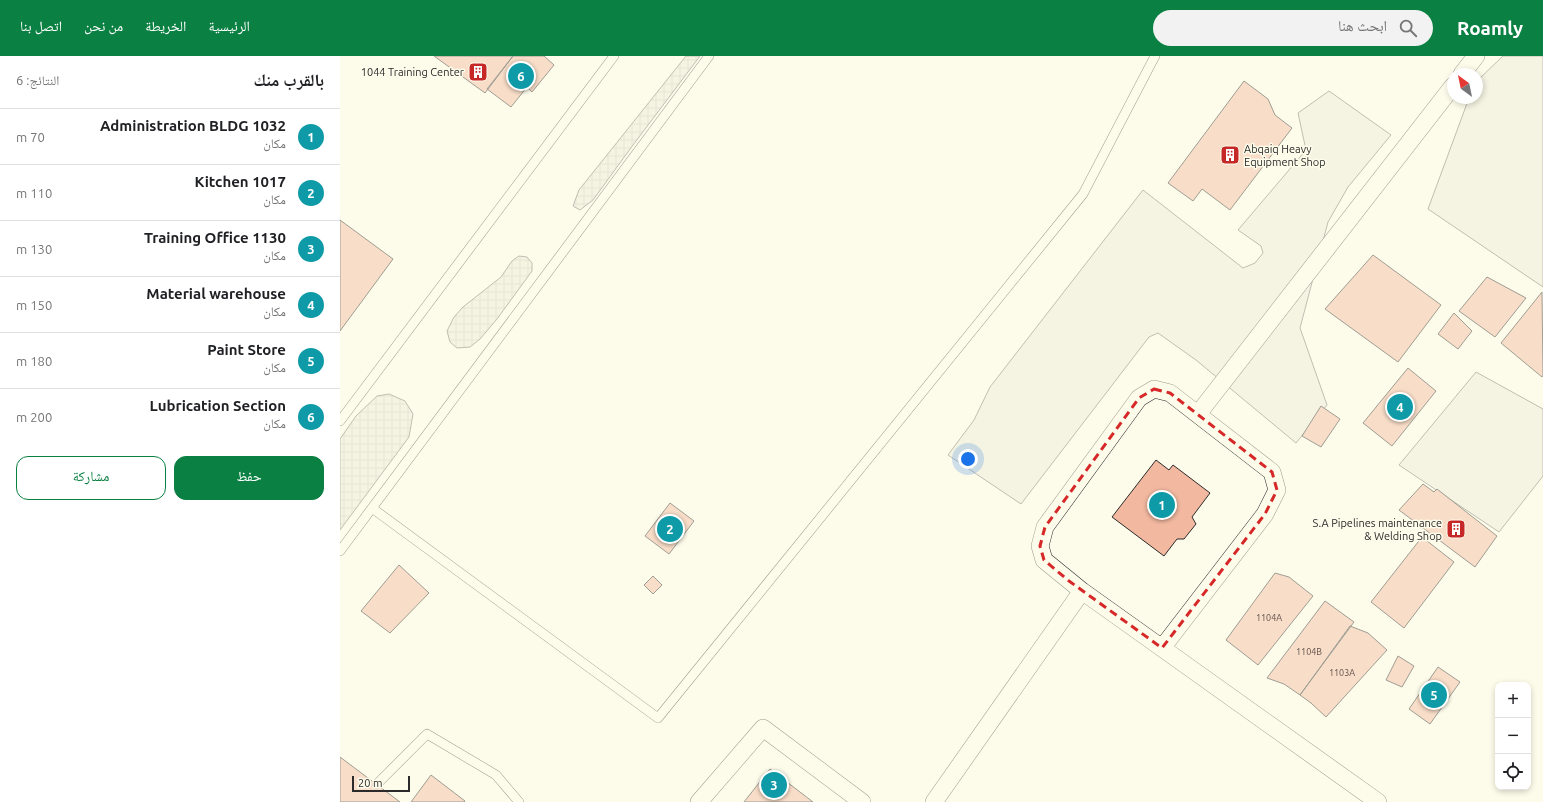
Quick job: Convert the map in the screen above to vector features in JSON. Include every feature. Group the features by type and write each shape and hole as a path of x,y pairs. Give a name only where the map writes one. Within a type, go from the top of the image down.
{"street":[{"path":"1467,68 1476,56"},
{"path":"1198,414 1447,94"},
{"path":"1162,648 1265,514 1277,490 1272,472 1170,393 1154,390 1139,398 1045,527 1040,546 1044,560 1082,591 1378,802"},
{"path":"934,802 1082,591"},
{"path":"699,802 763,728 862,802"}],"lane":[{"path":"340,421 614,56"},
{"path":"340,551 710,56"},
{"path":"372,508 658,718 1083,194 1155,56"},
{"path":"376,784 427,734 496,775 519,802"}],"highlighted area":[{"path":"1154,389 1170,393 1272,472 1277,490 1265,514 1162,648 1069,581 1044,560 1040,546 1045,527 1139,398"}],"shaded area":[{"path":"686,56 700,56 593,200 580,210 573,206 579,190"},
{"path":"1503,56 1543,56 1543,287 1428,209 1467,104 1483,104 1483,75"},
{"path":"1329,91 1391,135 1348,187 1328,222 1300,328 1327,405 1296,443 1196,360 1158,333 1149,337 1021,504 948,455 974,420 990,387 1143,190 1243,268 1255,263 1263,253 1261,246 1238,230 1306,150 1298,113"},
{"path":"519,256 527,257 532,263 532,271 497,319 480,339 470,347 457,348 450,342 447,331 454,317 463,307 501,277 512,261"},
{"path":"1476,372 1543,409 1543,476 1499,532 1399,465"},
{"path":"389,394 405,401 413,414 409,437 340,530 340,439 356,416 377,396"}],"building":[{"name":"1044 Training Center","path":"434,56 513,56 485,93"},
{"path":"513,56 544,56 554,65 532,92 527,87 511,107 487,89"},
{"name":"Abqaiq Heavy Equipment Shop","path":"1244,81 1268,99 1275,115 1292,128 1230,210 1202,189 1193,201 1168,183"},
{"path":"340,220 393,259 340,331"},
{"path":"1373,255 1441,305 1398,362 1325,309"},
{"path":"1487,277 1526,298 1495,337 1459,311"},
{"path":"1542,292 1543,375 1542,377 1501,343"},
{"path":"1454,313 1472,331 1458,349 1438,334"},
{"path":"1408,368 1436,391 1392,446 1363,423"},
{"path":"1321,406 1340,419 1321,447 1302,436"},
{"path":"1156,460 1169,470 1173,465 1210,493 1192,517 1196,524 1184,539 1177,539 1164,556 1112,517"},
{"name":"S.A Pipelines maintenance & Welding Shop","path":"1423,484 1434,492 1437,489 1497,536 1475,567 1399,510"},
{"path":"670,503 694,521 669,554 645,536"},
{"path":"1422,537 1454,562 1404,628 1371,602"},
{"path":"399,565 429,593 390,633 361,611"},
{"path":"1275,573 1289,577 1313,596 1258,665 1226,640"},
{"path":"653,576 662,585 653,594 644,585"},
{"path":"1325,601 1354,622 1300,695 1284,684 1267,678"},
{"path":"1350,626 1368,633 1387,650 1326,717 1300,695"},
{"path":"1398,656 1414,666 1402,687 1386,680"},
{"path":"1438,667 1460,682 1430,724 1409,709"},
{"path":"340,757 400,802 340,802"},
{"path":"770,769 813,802 744,802"},
{"path":"431,775 465,801 411,802"}],"place":[{"name":"1044 Training Center","path":"478,72"},
{"name":"Lubrication Section","path":"521,76"},
{"name":"Abqaiq Heavy Equipment Shop","path":"1230,155"},
{"name":"Material warehouse","path":"1400,407"},
{"name":"1032 Administration BLDG","path":"1162,505"},
{"name":"1017 Kitchen","path":"670,529"},
{"name":"S.A Pipelines maintenance & Welding Shop","path":"1456,529"},
{"name":"Paint Store","path":"1434,695"},
{"name":"1130 Training Office","path":"774,785"}]}
